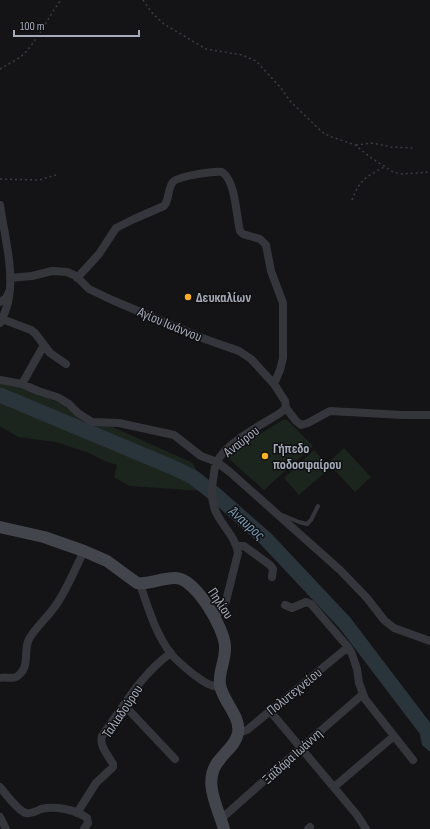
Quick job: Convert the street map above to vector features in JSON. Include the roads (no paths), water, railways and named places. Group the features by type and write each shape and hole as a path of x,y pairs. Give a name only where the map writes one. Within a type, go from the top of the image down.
{"main road":[{"path":"0,527 44,537 84,551 107,561 131,580 140,584"},
{"name":"Πηλίου","path":"140,584 170,578 180,579 191,586 215,618 223,633 225,655 220,677 220,687"},
{"path":"220,687 237,723 238,733 235,742 216,763 211,775 212,788 223,824"}],"street":[{"path":"77,278 99,254 116,228 164,206 168,199 170,186 174,181 181,178 222,172 226,174 231,186 241,233 260,239 266,245 271,271 283,303 283,358 274,384"},
{"path":"0,205 10,278 9,299 1,321 31,330 52,355 66,364"},
{"name":"Αγίου Ιωάννου","path":"10,278 32,276 57,271 67,272 77,278 89,289 112,300 244,354 251,359 274,384 285,401 286,408 301,425 308,424 330,411 430,416"},
{"path":"0,302 6,298 10,290"},
{"path":"22,384 44,345"},
{"path":"0,380 22,384 57,397 69,404 78,413 92,422 119,423 174,435 201,456 217,462 231,473 340,570 389,625 430,641"},
{"name":"Αναύρου","path":"237,546 216,511 212,497 217,462 224,451 236,441 286,408"},
{"path":"215,618 226,601 238,553 237,546 244,546 270,565 273,569 272,577"},
{"path":"0,678 13,678 20,674 23,670 26,663 26,651 29,639 64,594 84,551"},
{"path":"140,584 158,630 172,654 182,665 203,681 213,686 220,687"},
{"path":"285,605 292,608 306,602 311,604 348,647 352,654 363,694 368,704 413,760"},
{"name":"Πολυτεχνείου","path":"238,733 247,730 348,647"},
{"name":"Ταλιαδούρου","path":"77,813 96,782 113,767 113,764 102,745 102,736 147,675 157,664 172,654"},
{"name":"Ξαϊδάρα Ιωάννη","path":"223,824 301,748 363,694"},
{"path":"124,705 175,759"},
{"path":"270,711 334,787 366,829"},
{"path":"334,787 394,736"},
{"path":"1,790 25,812 30,813 52,808 77,813 87,818 88,823 84,829"},
{"path":"0,817 6,829"}],"lane":[{"path":"274,512 305,524 311,520 318,506"}],"waterway":[{"name":"Άναυρος","path":"0,395 193,477 266,539 345,623 430,735"}],"place":[{"name":"Δευκαλίων","path":"188,297"},
{"name":"Γήπεδο ποδοσφαίρου","path":"265,456"}]}
